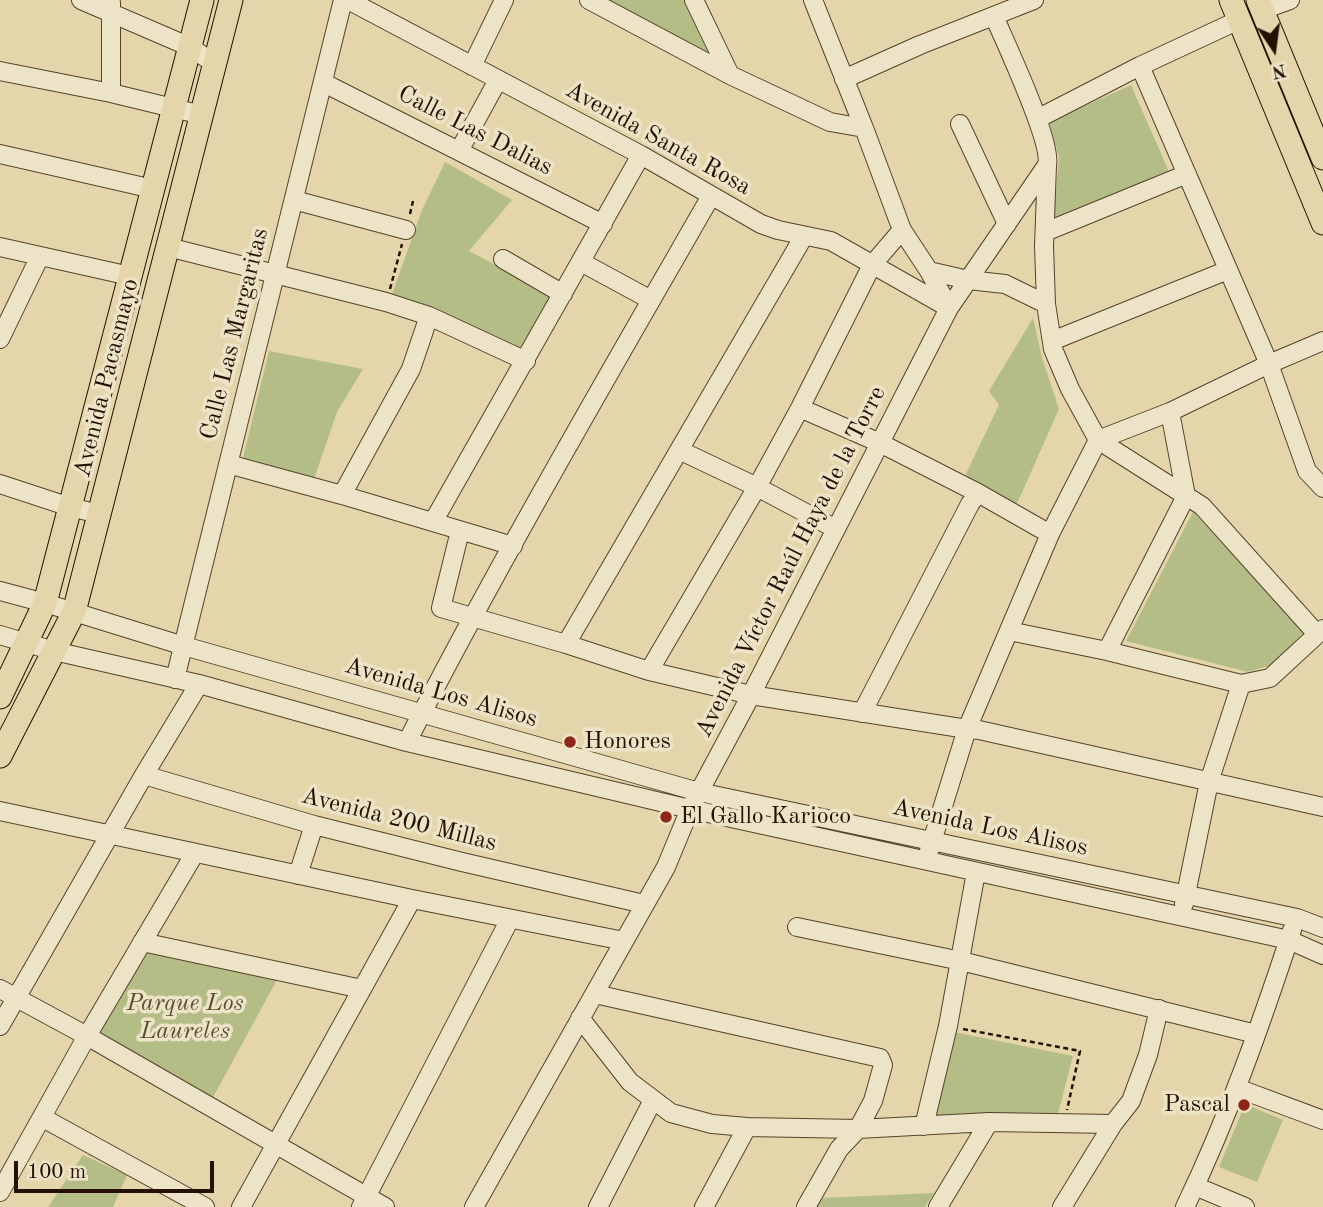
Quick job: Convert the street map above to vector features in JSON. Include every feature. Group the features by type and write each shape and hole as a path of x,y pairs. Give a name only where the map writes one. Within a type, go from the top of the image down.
{"main road":[{"name":"Avenida Pacasmayo","path":"0,696 45,603 202,0"},
{"name":"Avenida Pacasmayo","path":"0,756 74,612 231,0"},
{"path":"1260,5 1323,158"},
{"path":"1235,10 1323,223"}],"street":[{"path":"81,0 111,7 190,47 215,64"},
{"name":"Avenida Santa Rosa","path":"346,0 641,155 761,224 804,236 831,240 949,308"},
{"name":"Calle Las Margaritas","path":"176,679 275,274 346,0"},
{"path":"472,66 504,0"},
{"path":"589,0 730,75 830,122 864,128"},
{"path":"694,0 730,75"},
{"path":"813,0 902,230 949,308"},
{"path":"844,79 920,45 1034,0"},
{"path":"1260,5 1290,0"},
{"path":"111,7 111,93"},
{"path":"1037,119 1140,65 1235,10"},
{"path":"994,16 1037,119 1049,158 1045,232 1046,304 1053,349 1070,389 1098,440 1202,506 1320,632 1270,678 1241,684 1107,651 1009,631"},
{"path":"1140,65 1269,364 1307,471 1323,488"},
{"path":"0,71 111,93 202,115"},
{"path":"459,151 498,79"},
{"name":"Calle Las Dalias","path":"324,83 603,224"},
{"path":"960,124 1007,224"},
{"path":"0,154 153,189"},
{"path":"433,522 641,155"},
{"name":"Avenida Víctor Raúl Haya de la Torre","path":"474,1207 666,867 690,809 949,308 1047,165"},
{"path":"1045,232 1187,174"},
{"path":"407,742 472,618 711,196"},
{"path":"294,200 406,230"},
{"path":"649,671 757,487 872,265 902,230"},
{"path":"566,645 804,236"},
{"path":"0,247 130,276"},
{"path":"168,247 386,302 429,316 526,361"},
{"path":"0,338 40,256"},
{"path":"503,259 564,294"},
{"path":"581,262 651,300"},
{"path":"1052,341 1228,270"},
{"path":"929,271 968,280 1005,284 1046,304"},
{"path":"342,495 411,369 429,316"},
{"path":"926,861 967,729 1050,534 1098,440 1170,412 1323,341"},
{"path":"800,408 880,443 978,493 1050,534"},
{"path":"1107,651 1186,496 1170,412"},
{"path":"679,450 836,529"},
{"path":"228,464 513,546"},
{"path":"0,484 99,514"},
{"path":"862,713 978,493"},
{"path":"460,531 441,608 472,618 649,671 751,695 979,730 1209,782 1321,803"},
{"name":"Avenida Los Alisos","path":"0,591 699,792 1297,918 1323,928"},
{"name":"Avenida Los Alisos","path":"0,635 54,651 199,684 407,742 690,809 1289,940 1323,955"},
{"path":"0,1026 8,993 109,835 199,684"},
{"path":"1181,916 1209,782 1241,684"},
{"name":"Avenida 200 Millas","path":"144,775 314,825 644,904"},
{"path":"0,811 412,899 624,941"},
{"path":"298,875 314,825"},
{"path":"0,1192 87,1036 195,853"},
{"path":"924,1126 948,1026 976,872"},
{"path":"241,1207 412,899"},
{"path":"1185,1207 1237,1087 1297,918"},
{"path":"364,1202 510,919"},
{"path":"797,926 961,961 1256,1034"},
{"path":"142,942 362,989"},
{"path":"8,993 275,1145 364,1202 376,1201 385,1207"},
{"path":"595,993 880,1058 883,1065 873,1101 858,1129 839,1149 806,1207"},
{"path":"1062,1207 1113,1124 1131,1101 1148,1055 1159,1009"},
{"path":"580,1018 630,1082 670,1113 712,1124 858,1129 989,1122 1113,1124"},
{"path":"1237,1087 1323,1120"},
{"path":"598,1207 653,1100"},
{"path":"43,1118 205,1207"},
{"path":"938,1207 989,1122"},
{"path":"704,1207 747,1127"},
{"path":"1195,1186 1245,1207"}],"path":[{"path":"386,302 413,201"},
{"path":"948,1026 1080,1051 1065,1123"}],"green space":[{"path":"609,0 685,0 713,59"},
{"path":"1131,85 1170,174 1053,223 1059,157 1049,122"},
{"path":"445,162 512,200 469,251 557,297 526,353 391,297 422,210"},
{"path":"1033,318 1042,358 1059,409 1016,506 963,480 999,405 989,391"},
{"path":"269,351 363,369 337,412 313,482 242,462"},
{"path":"1193,512 1304,632 1272,665 1248,672 1126,641"},
{"name":"Parque Los Laureles","path":"145,947 278,978 211,1101 94,1034"},
{"path":"954,1032 1073,1056 1058,1114 933,1119"},
{"path":"1245,1104 1283,1120 1257,1182 1219,1167"},
{"path":"83,1155 127,1175 113,1207 48,1207"},
{"path":"934,1193 925,1207 816,1207 821,1198"}],"place":[{"name":"Honores","path":"570,742"},
{"name":"El Gallo Karioco","path":"666,817"},
{"name":"Pascal","path":"1244,1105"}]}
